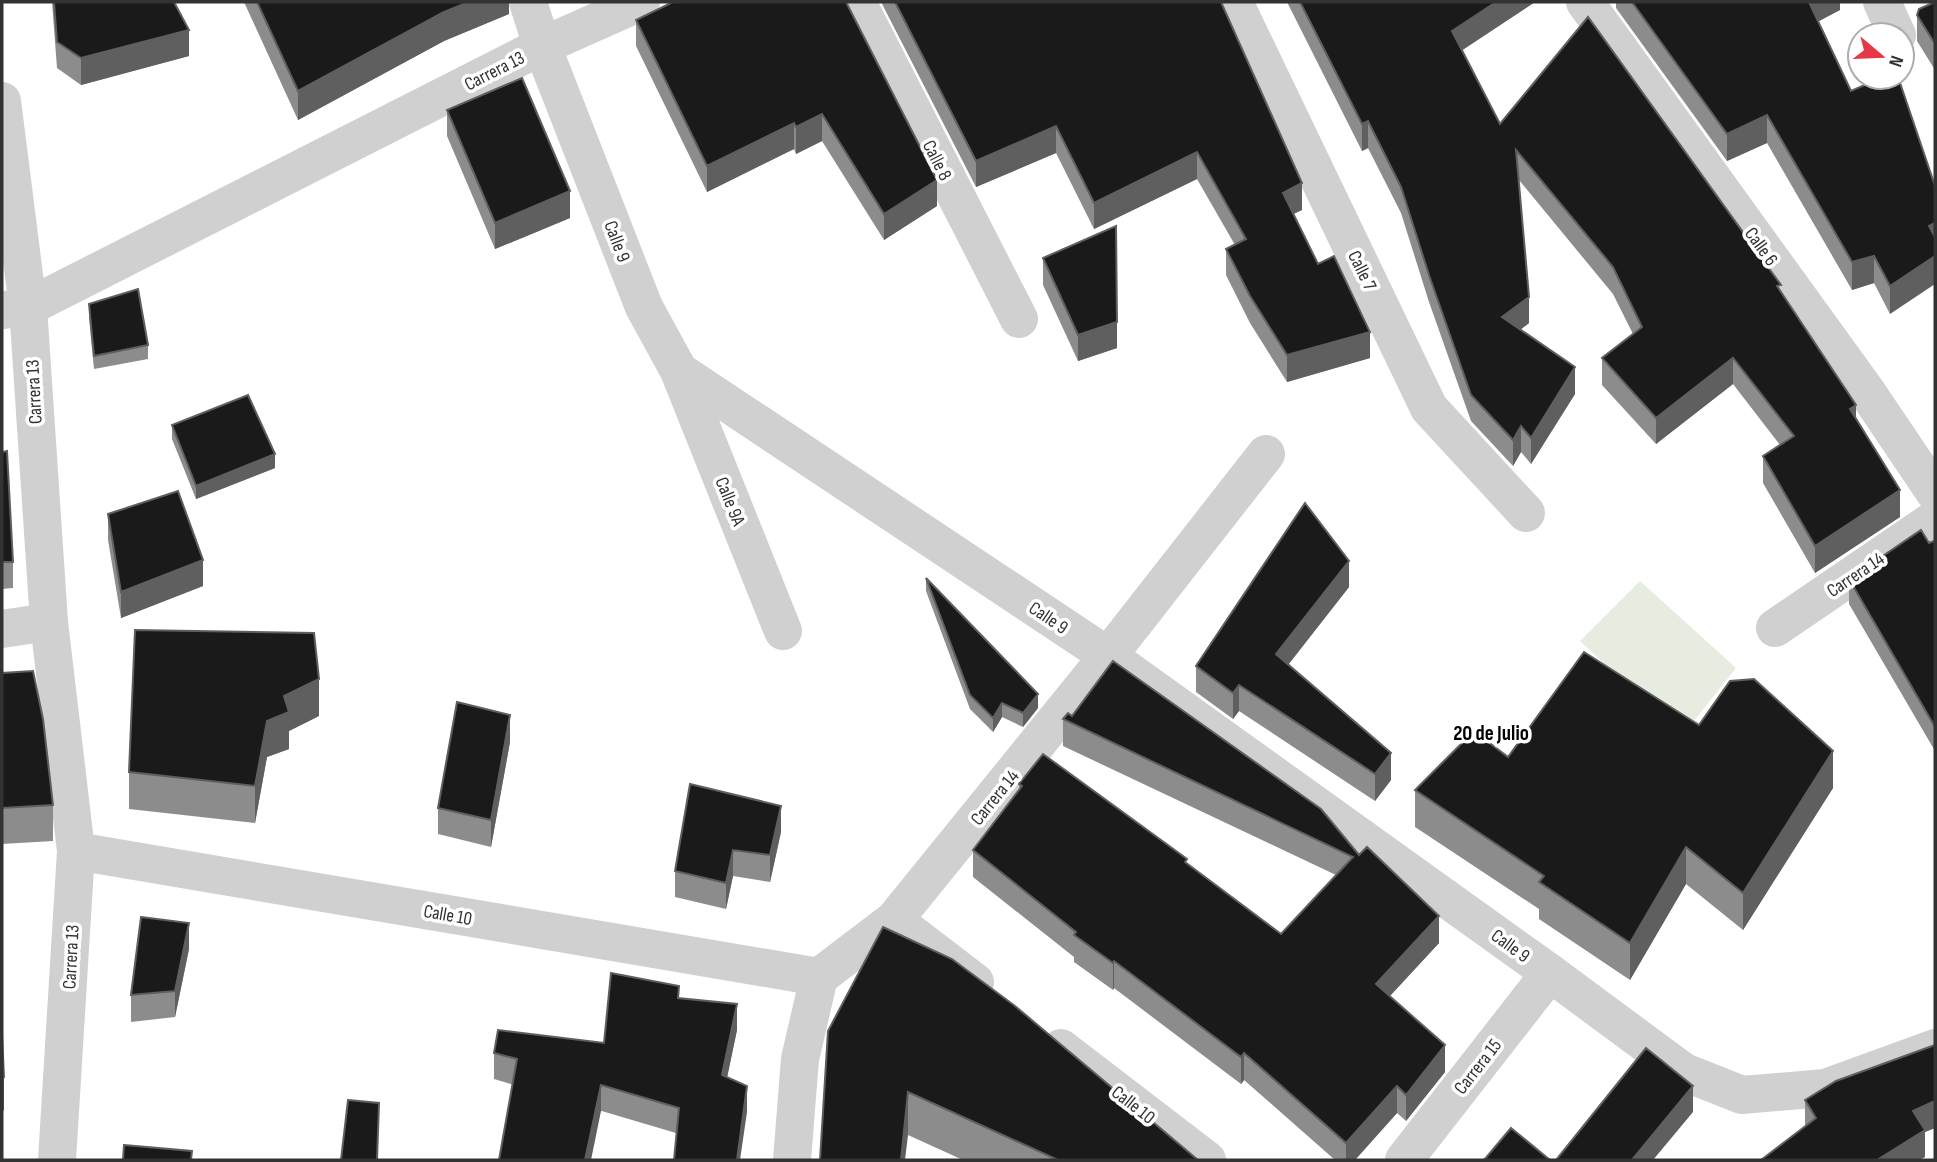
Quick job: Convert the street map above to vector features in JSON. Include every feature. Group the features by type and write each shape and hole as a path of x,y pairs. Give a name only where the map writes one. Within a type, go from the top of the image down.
{"street":[{"name":"Calle 9","path":"528,2 542,46 644,307 679,371 1108,656 1684,1072 1742,1095 1825,1088 1935,1048"},
{"name":"Carrera 13","path":"57,1160 76,851 15,308 542,46 641,2"},
{"name":"Calle 8","path":"858,2 1019,319"},
{"name":"Calle 7","path":"1234,2 1429,408 1526,513"},
{"name":"Calle 6","path":"1585,2 1869,395 1935,492"},
{"path":"1882,2 1890,21"},
{"path":"2,101 15,308"},
{"name":"Calle 9A","path":"679,371 783,631"},
{"name":"Carrera 14","path":"819,977 894,919 1108,656 1266,454"},
{"name":"Carrera 14","path":"1775,628 1935,519"},
{"path":"2,629 49,622"},
{"name":"Calle 10","path":"76,851 819,977"},
{"path":"894,919 1002,1003"},
{"name":"Carrera 15","path":"1404,1160 1550,973"},
{"path":"792,1160 800,1059 819,977"},
{"name":"Calle 10","path":"1034,1027 1207,1160"}],"shaded area":[{"path":"1640,581 1736,668 1682,736 1580,641"}],"building":[{"path":"54,2 174,2 189,30 81,58 57,42"},
{"path":"257,2 469,2 444,12 298,91"},
{"path":"673,2 846,2 937,180 884,214 822,114 796,127 794,123 707,166 636,20"},
{"path":"895,2 1221,2 1302,183 1283,193 1318,264 1334,256 1370,332 1287,355 1250,296 1226,249 1246,239 1197,152 1094,203 1056,126 976,161"},
{"path":"1300,2 1496,2 1452,31 1500,124 1588,17 1781,285 1777,286 1856,405 1850,409 1900,490 1815,546 1763,456 1794,436 1733,358 1656,418 1602,358 1642,327 1613,267 1516,150 1529,297 1502,317 1575,367 1531,438 1521,426 1513,440 1471,395 1401,187 1368,121 1362,124"},
{"path":"1632,2 1809,2 1846,80 1846,91 1903,91 1935,186 1935,223 1929,226 1935,237 1935,256 1890,286 1874,256 1852,262 1767,115 1727,134"},
{"path":"1935,2 1935,44 1917,15 1919,9"},
{"path":"522,78 570,191 495,223 447,110"},
{"path":"1116,226 1117,322 1078,335 1043,258"},
{"path":"138,289 148,345 94,356 89,304"},
{"path":"248,395 275,454 196,486 172,425"},
{"path":"7,451 13,562 2,562 2,452"},
{"path":"178,491 203,560 121,592 108,514"},
{"path":"1305,503 1349,561 1276,654 1391,753 1375,774 1239,685 1233,693 1196,666"},
{"path":"1921,530 1929,543 1935,543 1935,727 1849,579"},
{"path":"926,578 1038,694 1023,713 1002,703 993,718 970,695"},
{"path":"135,630 314,633 319,679 284,696 289,712 267,721 255,786 129,772"},
{"path":"1584,652 1699,725 1730,681 1754,679 1833,751 1743,893 1686,847 1630,943 1539,882 1544,876 1415,790 1474,731 1508,757"},
{"path":"1113,661 1321,809 1359,855 1367,847 1439,916 1376,984 1445,1045 1406,1095 1397,1086 1346,1143 1244,1053 1241,1057 1114,961 1113,963 1074,935 1076,932 973,850 1043,754 1187,859 1185,862 1281,934 1353,857 1063,719 1068,713 1072,716"},
{"path":"33,671 43,719 53,805 2,808 2,673"},
{"path":"457,702 510,715 491,820 438,808"},
{"path":"690,784 781,806 770,855 733,850 726,883 675,871"},
{"path":"141,917 189,923 175,991 131,995"},
{"path":"883,927 952,959 1015,1006 1198,1160 1058,1160 908,1092 901,1160 820,1160 828,1031"},
{"path":"611,973 679,986 678,998 737,1004 722,1075 747,1086 737,1160 674,1160 679,1108 601,1085 585,1160 499,1160 517,1059 494,1053 498,1030 604,1043"},
{"path":"2,1034 4,1077 2,1079"},
{"path":"1935,1045 1935,1101 1913,1111 1925,1130 1877,1160 1761,1160 1816,1118 1805,1100 1836,1081"},
{"path":"1646,1048 1693,1086 1632,1160 1556,1160"},
{"path":"348,1100 379,1103 377,1160 341,1160"},
{"path":"1511,1128 1550,1160 1484,1160"},
{"path":"124,1145 192,1151 191,1160 123,1160"}],"district":[{"name":"20 de Julio","path":"1491,733"}]}
